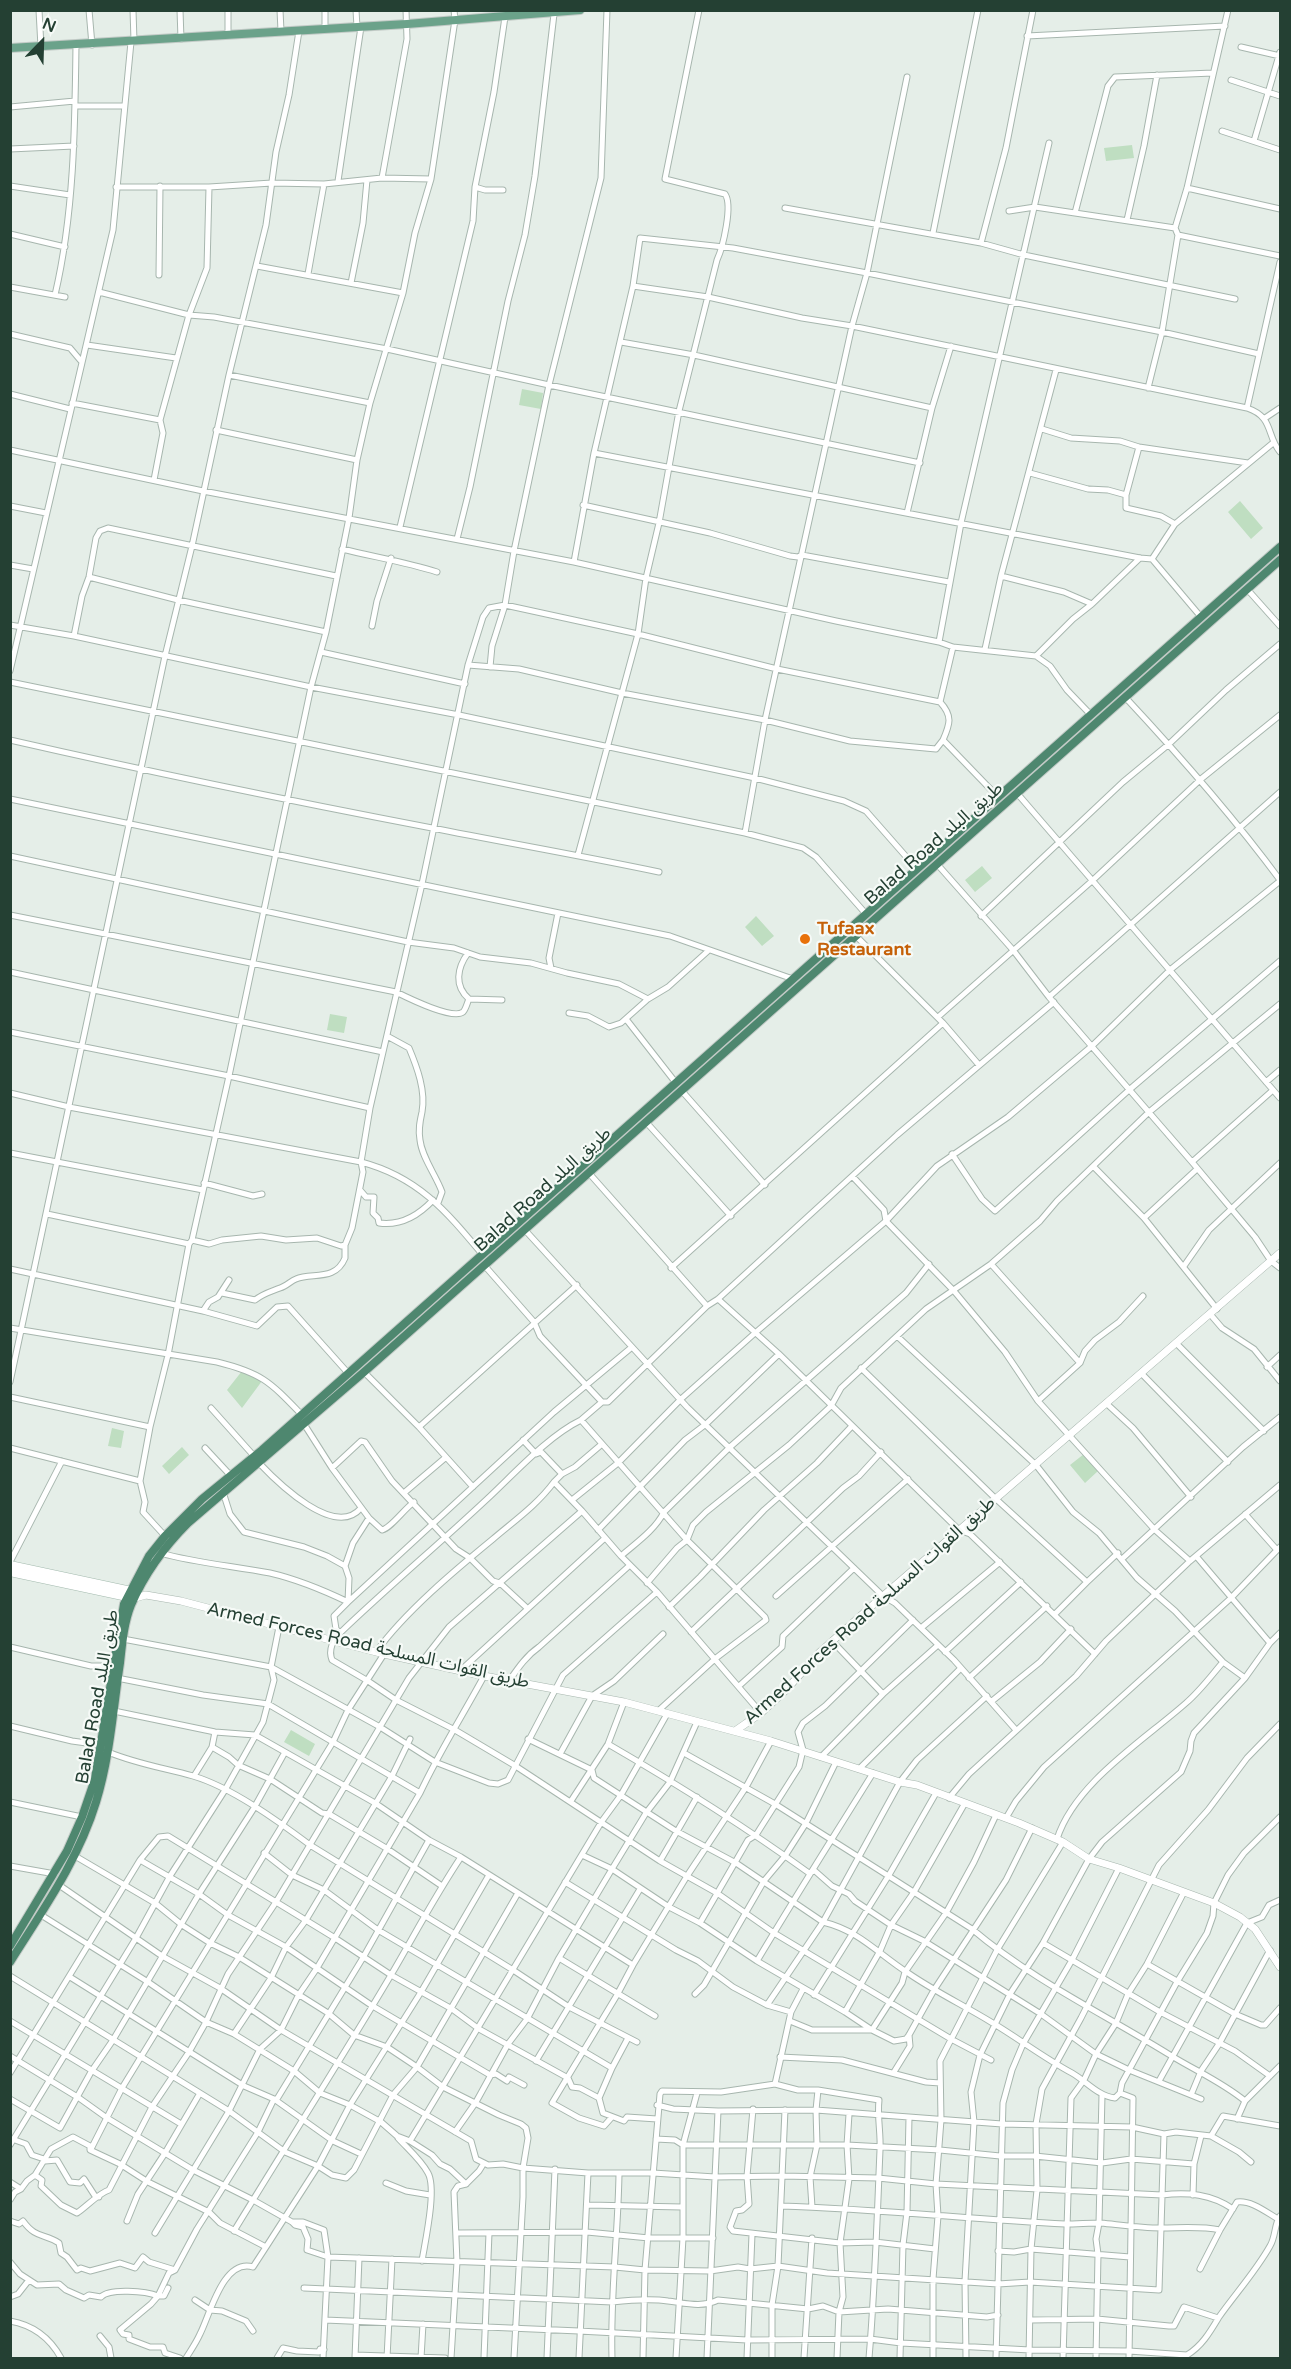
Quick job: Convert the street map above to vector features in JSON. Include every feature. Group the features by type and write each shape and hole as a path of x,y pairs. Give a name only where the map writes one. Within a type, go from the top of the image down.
{"highway":[{"name":"Balad Road طريق البلد","path":"10,1962 41,1915 75,1856 96,1804 105,1748 117,1636 124,1604 135,1595 160,1553 188,1523 224,1492 302,1414 482,1254 856,936 937,864 1091,715 1281,547"},
{"name":"Balad Road طريق البلد","path":"10,1946 14,1934 55,1874 82,1817 105,1748 114,1711 123,1639 131,1606 149,1556 165,1536 202,1499 304,1424 364,1372 645,1122 678,1086 793,979 998,797 1013,790 1125,697 1281,560"}],"main road":[{"path":"10,48 92,45 407,24 454,15 543,12 554,14 580,10"},
{"path":"10,1563 135,1595"},
{"path":"10,1572 135,1595"}],"street":[{"path":"39,10 41,47"},
{"path":"89,10 92,45"},
{"path":"10,671 113,230 123,106 132,42 133,10"},
{"path":"180,10 181,39"},
{"path":"228,10 228,35"},
{"path":"280,10 281,32"},
{"path":"325,10 325,30"},
{"path":"338,181 359,27 356,10"},
{"path":"382,178 407,39 406,10"},
{"path":"489,667 492,646 505,605 549,385 602,178 607,10"},
{"path":"579,855 638,634 646,579 659,523 679,411 722,248 728,204 727,195 717,190 665,179 699,10"},
{"path":"933,233 978,10"},
{"path":"981,243 1006,148 1034,10"},
{"path":"1148,388 1162,332 1178,235 1175,228 1228,10"},
{"path":"457,539 470,487 513,278 525,236 554,14"},
{"path":"165,1536 143,1512 145,1502 140,1481 150,1427 168,1355 176,1305 241,1021 311,687 326,632 349,518 357,460 370,403 403,293 415,233 431,179 454,15"},
{"path":"400,527 473,221 475,187 494,92 499,15"},
{"path":"1027,36 1225,26"},
{"path":"10,1382 165,657 192,546 216,430 257,266 299,31"},
{"path":"55,295 65,247 70,195 74,146 76,45"},
{"path":"1241,47 1280,55 1254,141"},
{"path":"1075,213 1107,86 1115,77 1213,73"},
{"path":"1126,220 1144,146 1157,75"},
{"path":"745,832 765,720 852,326 867,273 907,76"},
{"path":"1231,80 1281,96"},
{"path":"10,107 75,104 123,106"},
{"path":"1222,131 1281,150"},
{"path":"939,642 961,523 1049,143"},
{"path":"10,149 74,146"},
{"path":"116,187 209,187 272,183 324,184 382,178 431,179"},
{"path":"351,283 363,223 367,180"},
{"path":"308,274 324,184"},
{"path":"10,186 70,195"},
{"path":"159,275 160,186"},
{"path":"154,480 163,433 160,420 189,315 207,268 209,187"},
{"path":"475,187 485,190 503,190"},
{"path":"1186,188 1281,209"},
{"path":"1009,211 1035,207 1175,228"},
{"path":"785,208 933,233 1023,255 1235,299"},
{"path":"10,234 65,247"},
{"path":"1178,235 1281,256"},
{"path":"574,562 594,453 633,286 640,238 733,248 867,273 1162,332 1259,354"},
{"path":"1247,408 1281,262"},
{"path":"257,266 403,293"},
{"path":"633,286 708,297 1247,408 1257,411 1265,418 1273,443 1281,452"},
{"path":"10,287 65,297"},
{"path":"99,292 189,315 242,322 387,349 920,463"},
{"path":"10,334 70,348 81,361"},
{"path":"621,342 932,408"},
{"path":"87,345 176,358"},
{"path":"907,513 932,408 951,346"},
{"path":"985,649 1012,532 1030,473 1056,370"},
{"path":"229,375 370,403"},
{"path":"10,394 70,410"},
{"path":"72,403 160,420"},
{"path":"1265,418 1281,408"},
{"path":"1041,429 1071,438 1120,441 1138,447 1248,463"},
{"path":"216,430 357,460"},
{"path":"1152,559 1175,524 1273,443"},
{"path":"1138,447 1126,495 1126,508 1161,516 1175,524"},
{"path":"10,450 59,458 203,491 574,562 939,642 953,647 1036,656 1050,666 1067,690 1091,715"},
{"path":"594,453 1152,559 1201,617"},
{"path":"1030,473 1088,489 1108,490 1126,495"},
{"path":"583,505 710,533 790,556 802,555 950,582"},
{"path":"10,506 46,513"},
{"path":"74,636 96,538 100,531 108,528 336,576"},
{"path":"342,549 374,557 391,558 437,572"},
{"path":"372,626 391,558"},
{"path":"1036,656 1140,558"},
{"path":"10,565 33,569"},
{"path":"1001,576 1064,592 1092,604"},
{"path":"89,577 178,600 326,632"},
{"path":"1247,589 1281,626"},
{"path":"222,1293 255,1300 268,1290 280,1288 298,1278 331,1272 343,1262 345,1245 352,1228 360,1190 363,1172 360,1162 370,1108 422,884 468,665 485,613 489,608 505,605 638,634 777,669 940,702 948,711 951,722 936,749 850,741 765,720 622,693 519,669 468,665"},
{"path":"10,625 459,715 755,778 856,805 866,811 917,869"},
{"path":"981,916 1061,843 1063,838 1123,782 1281,644"},
{"path":"940,702 953,647"},
{"path":"321,652 465,684"},
{"path":"10,682 745,832 803,849 816,857 866,914"},
{"path":"572,1500 618,1463 681,1399 755,1333 886,1221 937,1166 1008,1118 1092,1046 1170,970 1281,880 1241,827 1125,697"},
{"path":"938,1017 1093,880 1200,779 1281,715"},
{"path":"10,740 141,770 659,872"},
{"path":"943,740 998,797"},
{"path":"1013,790 1281,1098"},
{"path":"991,2060 951,2039 774,1933 717,1893 660,1861 514,1765 455,1730 396,1700 332,1660 330,1650 333,1640 340,1633 444,1536 566,1428 581,1420 602,1402 608,1402 707,1306 718,1299 821,1203 854,1177 897,1135 979,1065 1130,923 1281,792"},
{"path":"10,799 670,936 793,979"},
{"path":"10,856 408,942 453,948 480,957 531,963 619,984 648,999"},
{"path":"937,864 1013,950 1051,999 1192,1162 1255,1237 1271,1261 1281,1268"},
{"path":"551,968 549,958 558,913"},
{"path":"10,915 396,993 438,1011 458,1014 464,1011 469,999"},
{"path":"856,936 938,1017 979,1065"},
{"path":"569,1013 588,1016 609,1027 626,1019 648,999 668,987 708,951"},
{"path":"468,953 458,977 459,984 469,999"},
{"path":"952,1154 982,1199 995,1211 1129,1090 1281,960"},
{"path":"10,972 383,1052"},
{"path":"469,999 502,1000"},
{"path":"647,1583 677,1548 687,1540 693,1525 831,1406 841,1388 861,1368 898,1337 926,1309 991,1264 1040,1221 1057,1201 1148,1113 1281,1004"},
{"path":"626,1019 678,1086 765,1185"},
{"path":"671,1268 943,1023"},
{"path":"10,1032 229,1076 370,1108"},
{"path":"360,1190 366,1197 374,1197 373,1213 379,1223 395,1223 418,1215 442,1192 419,1139 418,1120 422,1112 421,1081 410,1047 387,1036"},
{"path":"1266,1082 1281,1070"},
{"path":"1192,1162 1273,1090"},
{"path":"10,1093 69,1107 385,1168 423,1190 482,1254"},
{"path":"645,1122 731,1216"},
{"path":"10,1153 203,1191"},
{"path":"1184,1266 1195,1247 1230,1209 1281,1163"},
{"path":"1094,1167 1144,1218 1217,1308"},
{"path":"1144,1218 1197,1169"},
{"path":"588,1172 707,1306"},
{"path":"854,1177 884,1210 886,1221 954,1291 1009,1357 1038,1401 1155,1530 1190,1561"},
{"path":"204,1183 253,1196 262,1194"},
{"path":"47,1214 209,1244 222,1240 261,1236 285,1240 317,1238 341,1246 345,1245"},
{"path":"524,1229 681,1399 780,1498 883,1596 895,1603 913,1620 961,1668 1017,1730"},
{"name":"Armed Forces Road طريق القوات المسلحة","path":"135,1595 181,1601 384,1654 509,1681 624,1702 735,1731 762,1713 820,1653 883,1596 1281,1253"},
{"path":"621,1556 645,1536 660,1520 664,1512 730,1447 906,1293 929,1264"},
{"path":"991,1264 1080,1363"},
{"path":"484,1265 534,1322 540,1336 602,1402"},
{"path":"10,1269 203,1311 257,1326 277,1307 288,1306 348,1373"},
{"path":"203,1311 207,1304 222,1293 229,1280"},
{"path":"419,1427 577,1285"},
{"path":"1038,1401 1080,1363 1085,1351 1095,1340 1119,1322 1143,1296"},
{"path":"718,1299 779,1354 959,1530 970,1534 1095,1654"},
{"path":"1210,1314 1222,1328 1254,1349 1281,1381"},
{"path":"10,1328 243,1368 261,1376 302,1414"},
{"path":"898,1337 1036,1465 1073,1512 1099,1533 1137,1578 1224,1662 1245,1678"},
{"path":"1176,1343 1264,1431"},
{"path":"340,1633 336,1629 334,1616 348,1602 523,1440 632,1347"},
{"path":"598,1530 685,1440 706,1424 779,1354"},
{"path":"1268,1368 1281,1355"},
{"path":"861,1368 996,1499 1087,1582"},
{"path":"364,1372 419,1427 473,1487"},
{"path":"1142,1374 1228,1462"},
{"path":"10,1397 150,1427"},
{"path":"1107,1404 1133,1428 1191,1497"},
{"path":"210,1408 256,1460 301,1500 324,1515 336,1517 352,1515 361,1508"},
{"path":"1122,1560 1228,1462 1281,1417"},
{"path":"581,1420 687,1540 766,1620 716,1658 658,1711"},
{"path":"304,1424 361,1508 382,1530 387,1529 405,1508 414,1502"},
{"path":"669,1607 764,1510 817,1463 852,1426"},
{"path":"523,1440 536,1454"},
{"path":"332,1468 361,1441 364,1442 392,1481 405,1492 456,1549 470,1558 493,1581 500,1583 527,1608"},
{"path":"376,1652 392,1629 470,1558 539,1501 562,1474 575,1467 602,1444"},
{"path":"10,1448 140,1481"},
{"path":"205,1448 231,1476"},
{"path":"536,1454 541,1452 562,1474"},
{"path":"692,1632 843,1488 859,1476 881,1452"},
{"path":"405,1492 445,1458"},
{"path":"10,1563 48,1493 62,1461"},
{"path":"776,1596 908,1479"},
{"path":"554,1482 657,1592 762,1713"},
{"path":"949,1798 969,1774 1076,1676 1106,1641 1190,1561 1281,1485"},
{"path":"224,1492 230,1514 244,1532 304,1547 345,1566"},
{"path":"35,2175 42,2180 41,2186 76,2213 99,2197 102,2192 109,2190 120,2164 152,2107 206,2022 220,1988 276,1902 421,1662 449,1627 582,1511"},
{"path":"1006,1818 1016,1801 1044,1767 1231,1598 1279,1548 1245,1514"},
{"path":"348,1602 349,1578 345,1566 353,1543 369,1518"},
{"path":"461,1670 605,1538"},
{"path":"160,1553 271,1574 324,1590 348,1602"},
{"path":"1055,1614 1118,1553"},
{"path":"1196,1556 1270,1643"},
{"path":"921,1628 1000,1562"},
{"path":"509,1681 526,1656 630,1565"},
{"path":"739,1686 782,1647 783,1636 854,1568"},
{"path":"945,1652 1021,1582"},
{"path":"123,1639 271,1667 408,1741 435,1762 482,1781 498,1784 508,1780 563,1674 657,1592"},
{"path":"969,1678 1047,1606"},
{"path":"700,1923 747,1840 756,1835 799,1767 803,1750 798,1732 803,1723 825,1706 913,1620"},
{"path":"99,2197 95,2196 84,2179 80,2183 70,2182 57,2160 49,2162 32,2155 26,2144 12,2141 136,1938 170,1876 225,1790 266,1716 274,1680 271,1667 279,1627"},
{"path":"992,1701 1040,1662 1071,1629"},
{"path":"966,2358 965,2281 974,2122 971,2092 980,2055 1010,1994 1043,1943 1089,1859 1102,1842 1181,1772 1190,1751 1194,1733 1245,1678 1270,1643 1281,1633"},
{"path":"560,1754 592,1696 614,1682 663,1634"},
{"path":"833,1642 883,1694"},
{"path":"821,1758 883,1694 938,1645"},
{"path":"10,1647 91,1666 113,1666"},
{"path":"90,2150 122,2088 210,1942 248,1884 264,1853 333,1742 348,1710 384,1654"},
{"path":"933,2358 933,2279 938,2216 936,2184 941,2120 940,2061 997,1950 1060,1840 1066,1815 1083,1793 1146,1735 1188,1702 1224,1662"},
{"path":"859,1769 961,1668"},
{"path":"155,2233 229,2111 260,2049 281,2031 298,1996 335,1938 420,1793 484,1676"},
{"path":"117,1678 203,1695 268,1704 420,1793"},
{"path":"767,2005 822,1922 900,1782 917,1760 987,1696"},
{"path":"570,1801 608,1744 624,1702"},
{"path":"114,1711 215,1732 255,1735 375,1803 429,1840 461,1857 633,1965"},
{"path":"410,2141 424,2114 443,2087 549,1913 602,1821 621,1796 667,1714"},
{"path":"455,2132 476,2102 508,2044 528,2019 559,1958 646,1813 670,1782 697,1722"},
{"path":"1029,2358 1031,2250 1037,2190 1035,2124 1042,2089 1160,1865 1208,1810 1247,1758 1281,1724"},
{"path":"10,1726 105,1748 143,1765 194,1776 225,1790 282,1823 310,1845 544,1989 569,2007 637,2042"},
{"path":"735,1731 916,1785 1032,1828 1060,1840 1089,1859 1214,1904 1255,1929 1281,1967"},
{"path":"194,1776 212,1748 215,1732"},
{"path":"528,1739 592,1770 594,1778 646,1813 736,1863 822,1922 838,1926 853,1934 880,1951 905,1972 969,2008 1054,2064 1084,2080 1102,2095 1115,2098 1120,2093 1129,2070 1160,2012 1207,1933 1213,1916 1214,1904 1235,1864 1281,1817"},
{"path":"234,2034 271,1978 286,1947 306,1920 392,1776 408,1741"},
{"path":"612,2117 604,2126 579,2118 552,2103 687,1876 746,1787 771,1741"},
{"path":"608,1744 697,1797 809,1873"},
{"path":"212,1748 229,1756 238,1766 270,1779 322,1813 329,1814 358,1831 442,1886"},
{"path":"10,2098 60,2128 79,2098 91,2072 113,2040 199,1894 254,1808 285,1752"},
{"path":"684,1753 806,1823 972,1929 997,1950 1085,2007 1201,2071 1245,2101"},
{"path":"695,1994 704,1985 764,1881 785,1856 806,1823 836,1762"},
{"path":"757,1961 791,1902 833,1840 847,1812 873,1773"},
{"path":"814,1995 889,1875 936,1793"},
{"path":"660,1861 697,1797"},
{"path":"10,1802 82,1817"},
{"path":"845,2012 880,1951 891,1925 914,1892 965,1803"},
{"path":"872,2030 902,1983 905,1972 924,1941 946,1912 974,1862 996,1815"},
{"path":"582,1856 612,1869 640,1889 700,1923 757,1961 894,2041 906,2039 909,2035 972,1929 1006,1880 1032,1828"},
{"path":"10,2073 140,1860 159,1837 168,1836 364,1956 391,1975 452,2009 479,2029 568,2078 572,2087 580,2088 599,2098"},
{"path":"180,2358 165,2354 163,2347 150,2347 129,2339 129,2335 120,2331 151,2304 158,2296 169,2272 175,2270 197,2229 258,2132 274,2099 277,2099 364,1956 429,1840"},
{"path":"264,1853 292,1875 324,1890 378,1930 612,2068"},
{"path":"75,1856 155,1903 182,1925 239,1957 328,2013 354,2035 387,2048 443,2087 526,2128 528,2138 523,2168 514,2358"},
{"path":"234,2231 285,2152 391,1975 424,1915 461,1857"},
{"path":"140,1860 199,1894 228,1915 286,1947 371,2005 432,2042 490,2075 496,2074 507,2081 509,2077 524,2085"},
{"path":"10,1866 55,1874"},
{"path":"996,2358 998,2219 1003,2103 1012,2070 1023,2044 1072,1960 1119,1868"},
{"path":"809,1873 814,1871 832,1886 891,1925 924,1941 982,1979 1010,1994 1071,2034 1096,2054 1201,2099"},
{"path":"186,2358 201,2333 227,2278 241,2266 252,2267 318,2166 350,2105 421,1992 489,1875"},
{"path":"565,1882 651,1936 698,1961 733,1987 767,2005 791,2012"},
{"path":"59,1885 162,1956 220,1988 281,2031 471,2141 476,2158 488,2165 503,2164 523,2168 588,2173 715,2177 878,2178 1037,2190 1193,2195 1210,2197 1233,2209"},
{"path":"537,2061 640,1889"},
{"path":"1063,2358 1068,2127 1071,2098 1084,2080 1096,2054 1116,2023 1128,1994 1147,1964 1184,1892"},
{"path":"10,1976 229,2111 285,2152 318,2166 332,2175 346,2178 354,2170 393,2096 417,2067 518,1893"},
{"path":"1160,2081 1247,1923 1262,1917 1269,1905 1281,1900"},
{"path":"41,1915 148,1982 206,2022 260,2049 294,2071 320,2093 350,2105 381,2122 397,2136 428,2173 429,2232 422,2260"},
{"path":"1043,1943 1128,1994 1235,2051 1270,2076"},
{"path":"1191,2095 1201,2071 1219,2044 1270,1950"},
{"path":"559,1958 654,2016"},
{"path":"1147,1964 1235,2014 1265,2025 1281,2008"},
{"path":"70,1977 243,2085 274,2099 333,2141 361,2154"},
{"path":"776,2084 791,2012 803,1989"},
{"path":"10,2021 65,2052 91,2072 181,2124"},
{"path":"790,2021 812,2030 872,2030"},
{"path":"894,2072 910,2046 909,2035"},
{"path":"628,2038 599,2098 603,2114 624,2121 627,2118 657,2119"},
{"path":"10,2056 165,2153 225,2187 254,2199 285,2217 295,2226 303,2227 308,2239 307,2250 328,2257 645,2270 710,2271 738,2267 750,2269 778,2266 810,2271 998,2284 1030,2282 1097,2288 1159,2290 1164,2134"},
{"path":"780,2057 842,2060 926,2082 940,2083"},
{"path":"1237,2119 1245,2101 1281,2066"},
{"path":"643,2358 645,2270 652,2206 657,2105 662,2091 697,2093 776,2084 798,2090 818,2090 879,2100 877,2115 880,2147 878,2212 869,2358"},
{"path":"812,2207 810,2177 817,2145 818,2090"},
{"path":"127,2221 138,2194 148,2182 200,2093"},
{"path":"676,2358 683,2238 684,2145 697,2093"},
{"path":"1120,2093 1133,2098 1129,2358"},
{"path":"1096,2358 1098,2254 1096,2239 1102,2163 1100,2128 1102,2095"},
{"path":"657,2105 673,2109 816,2110 1002,2124 1132,2127 1164,2134 1176,2132 1211,2136 1251,2162"},
{"path":"753,2109 747,2176 749,2204 742,2211 736,2211 730,2227 733,2231 812,2238 840,2243 875,2242 935,2249"},
{"path":"772,2358 772,2305 780,2235 784,2110"},
{"path":"707,2358 718,2111"},
{"path":"837,2358 839,2312 843,2297 840,2243 849,2179 847,2145 849,2114"},
{"path":"1211,2136 1223,2116 1281,2126"},
{"path":"900,2358 909,2117"},
{"path":"397,2136 410,2141 432,2155 466,2184"},
{"path":"1193,2195 1194,2164 1201,2136"},
{"path":"10,2200 15,2192 35,2175 51,2149 73,2137 90,2146 90,2150 209,2212 220,2223 266,2247"},
{"path":"656,2139 675,2140 684,2145 751,2143 847,2145 1000,2156 1035,2156 1102,2163 1131,2159 1194,2164"},
{"path":"451,2358 457,2262 454,2192 479,2171 483,2163"},
{"path":"546,2358 555,2169"},
{"path":"579,2358 587,2232 588,2173"},
{"path":"612,2358 612,2302 619,2174"},
{"path":"10,2182 21,2189"},
{"path":"386,2183 406,2192 430,2195"},
{"path":"325,2320 747,2340 870,2339 901,2343 1030,2350 1129,2351 1187,2355 1203,2342 1272,2244 1277,2232 1279,2217 1249,2203 1237,2202 1200,2269"},
{"path":"588,2205 682,2207"},
{"path":"781,2206 907,2212 968,2219 1067,2224 1099,2223 1160,2228 1209,2227 1220,2230"},
{"path":"10,2221 20,2224 23,2222 30,2231 46,2239 59,2242 61,2253 68,2256 77,2270 81,2268 90,2271 120,2263 135,2268 143,2257 149,2262 175,2270"},
{"path":"292,2222 303,2222 324,2230 328,2257 323,2358"},
{"path":"457,2234 587,2232 649,2238 713,2238"},
{"path":"484,2358 489,2233"},
{"path":"747,2358 752,2234"},
{"path":"804,2358 812,2238"},
{"path":"998,2251 1031,2250 1130,2257"},
{"path":"359,2258 355,2357 445,2358"},
{"path":"387,2357 392,2259"},
{"path":"10,2262 29,2280 44,2286 50,2283 59,2284 66,2290 84,2298 89,2295 101,2297 105,2292 115,2290 130,2293 147,2291 164,2296 168,2288"},
{"path":"10,2297 18,2294 29,2280"},
{"path":"304,2288 327,2287 612,2302 669,2301 678,2304 710,2304 718,2300 808,2309 824,2306 839,2312 888,2309 987,2317 998,2315"},
{"path":"195,2300 210,2310 222,2311 240,2318 253,2331"},
{"path":"1031,2320 1097,2319 1174,2326 1184,2307 1218,2318"},
{"path":"10,2321 30,2325 52,2343 61,2358"},
{"path":"421,2358 423,2324"},
{"path":"100,2336 109,2347 111,2358"},
{"path":"277,2358 283,2348 297,2351 320,2352 320,2349 324,2350"}],"green space":[{"path":"1132,145 1134,158 1106,161 1104,148"},
{"path":"522,389 543,393 541,409 519,405"},
{"path":"1240,501 1263,528 1251,539 1228,512"},
{"path":"982,866 992,878 975,892 965,880"},
{"path":"756,916 774,936 762,946 745,927"},
{"path":"330,1014 347,1017 344,1033 327,1030"},
{"path":"242,1371 262,1381 242,1408 227,1390"},
{"path":"112,1428 124,1431 121,1448 108,1446"},
{"path":"182,1447 189,1455 169,1474 162,1466"},
{"path":"1084,1454 1098,1471 1085,1483 1070,1465"},
{"path":"291,1730 315,1744 309,1756 284,1742"}],"place":[{"name":"Tufaax Restaurant","path":"805,939"}]}
